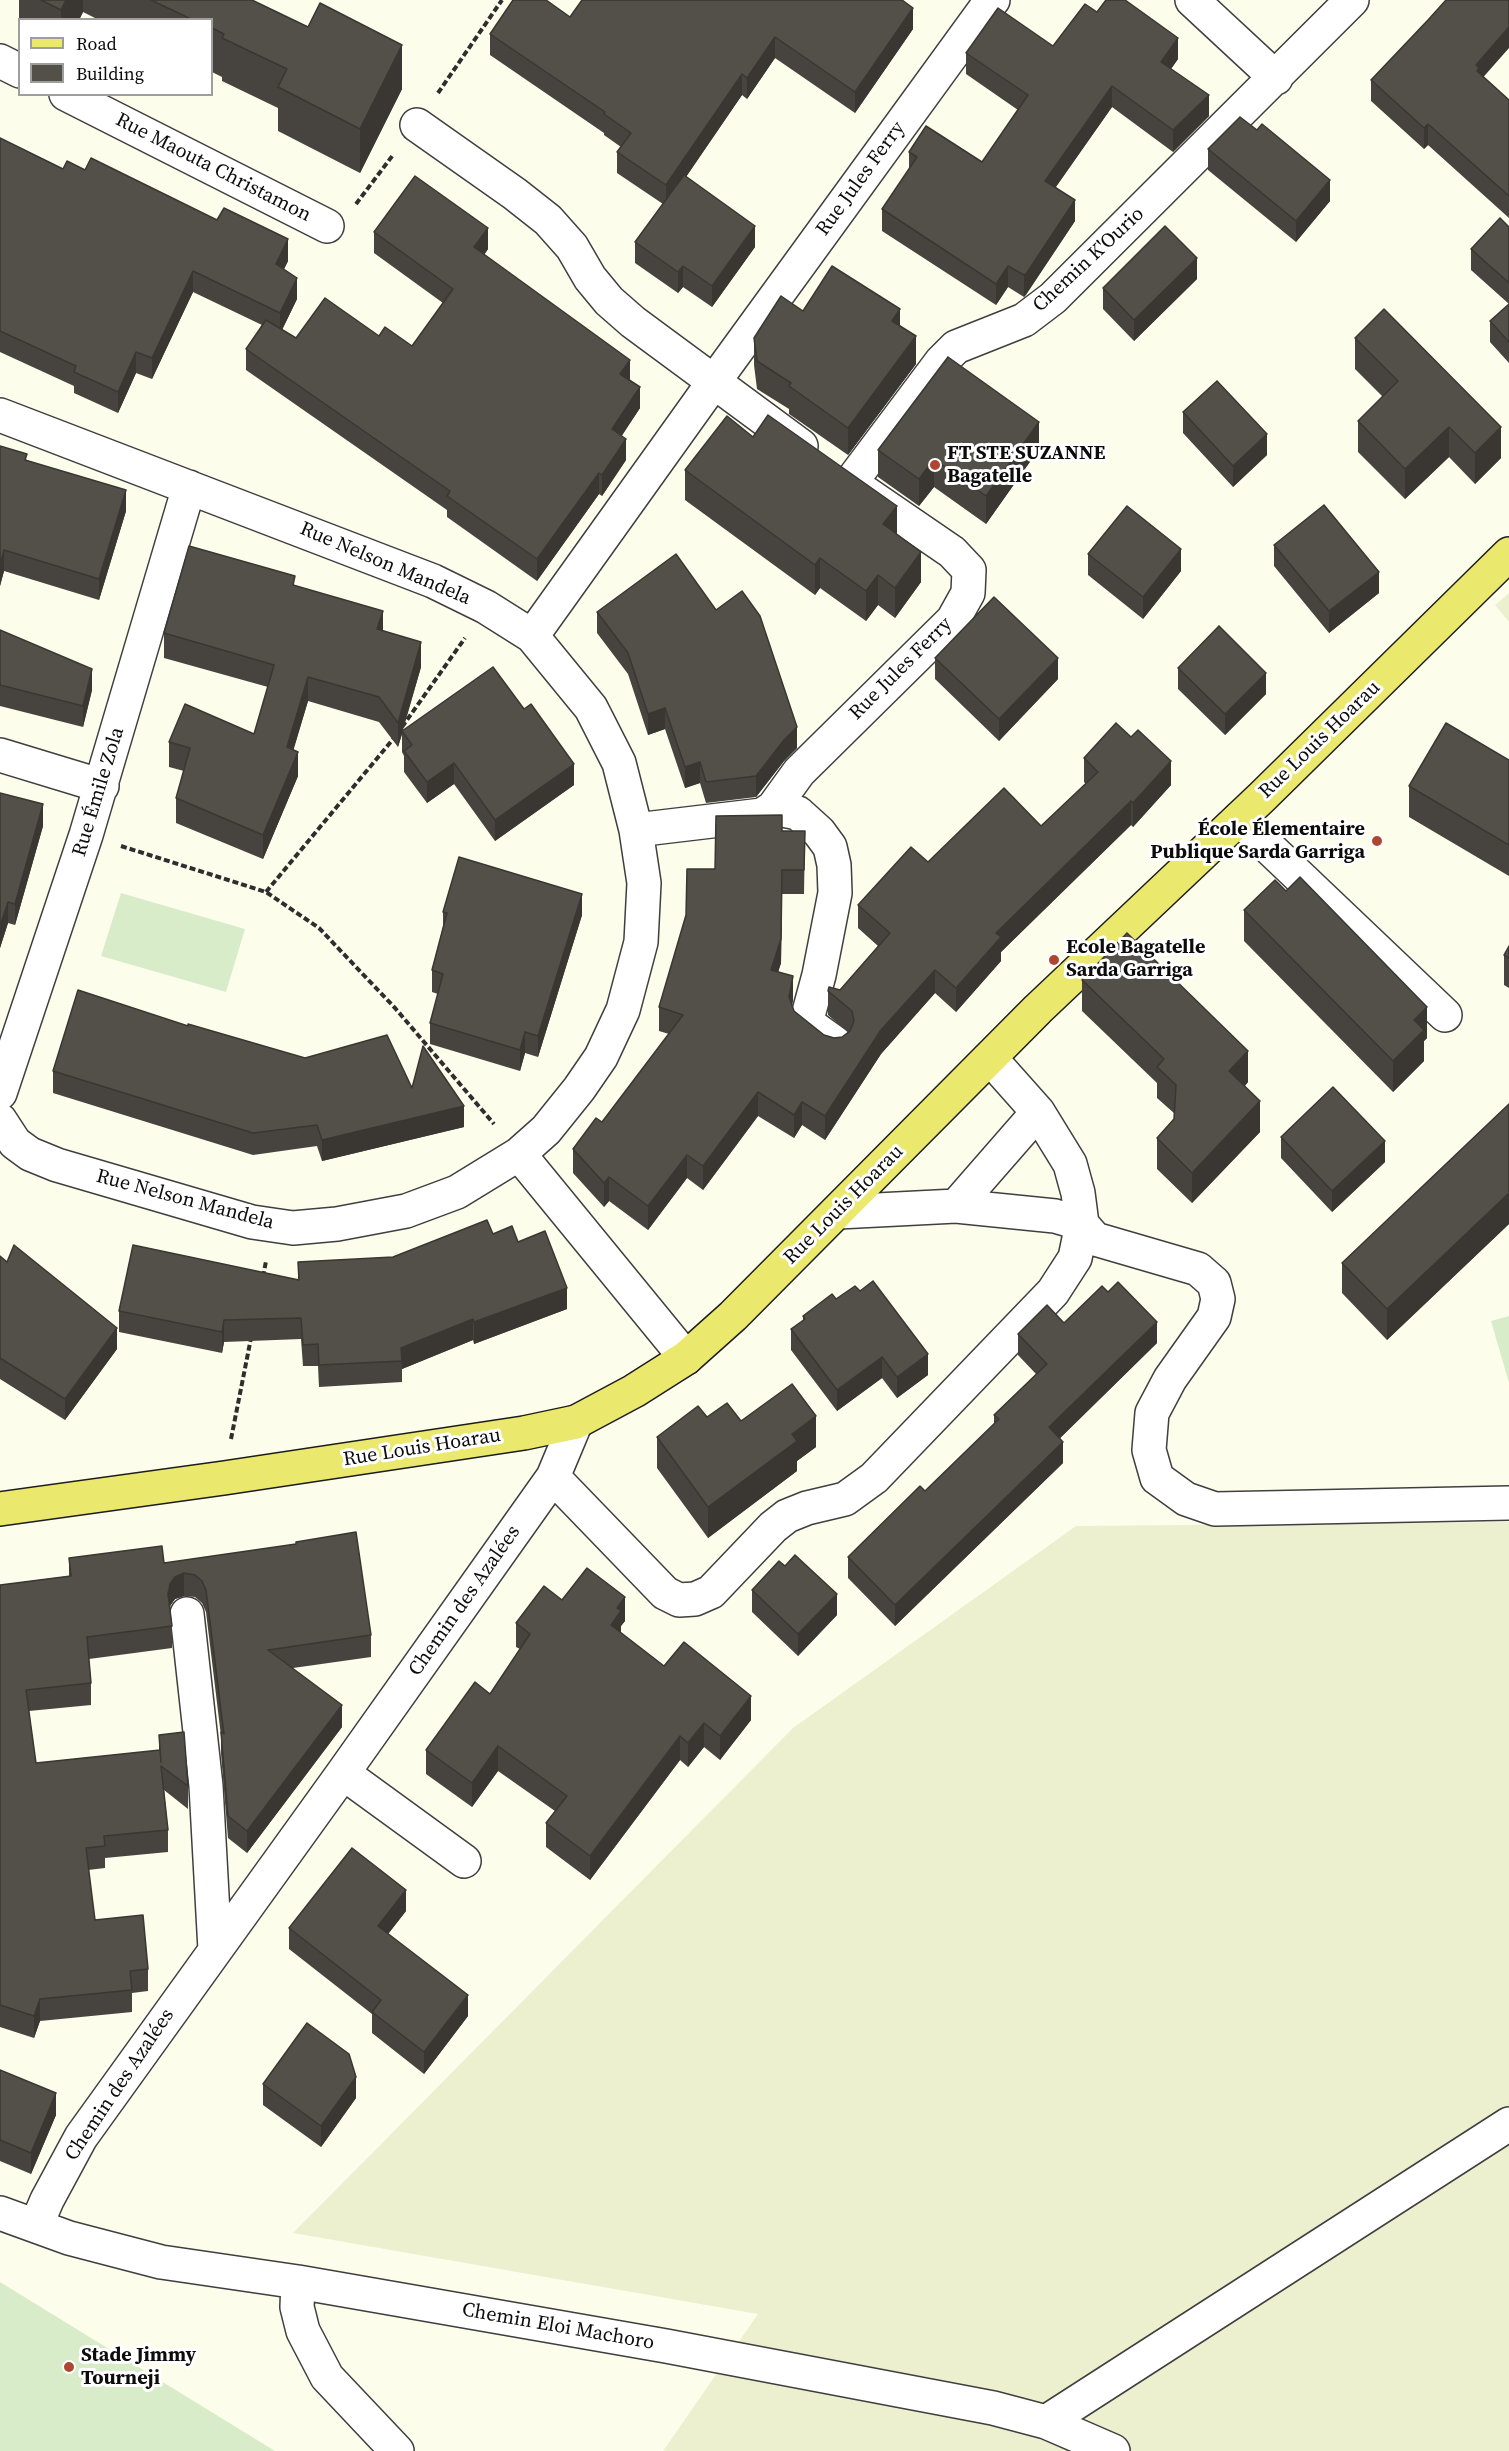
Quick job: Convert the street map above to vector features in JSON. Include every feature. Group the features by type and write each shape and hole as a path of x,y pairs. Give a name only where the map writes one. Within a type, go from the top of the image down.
{"main road":[{"name":"Rue Louis Hoarau","path":"0,1509 524,1433 576,1422 686,1358 733,1316 838,1212 1038,1009 1239,819 1509,554"}],"street":[{"path":"1192,0 1276,78"},
{"name":"Chemin K'Ourio","path":"851,482 941,362 956,347 1024,320 1053,298 1352,0"},
{"name":"Rue Jules Ferry","path":"532,636 987,2"},
{"path":"0,61 18,70"},
{"name":"Rue Maouta Christamon","path":"70,96 327,226"},
{"name":"Rue Jules Ferry","path":"417,125 548,220 572,247 590,278 633,322 713,383 952,552 969,570 968,593 953,620 799,772 773,808"},
{"name":"Rue Nelson Mandela","path":"0,415 433,581 486,607 532,636 591,708 619,763 636,830 644,883 641,942 623,1010 600,1057 579,1089 546,1130 519,1154 457,1191 406,1211 337,1224 293,1228 252,1222 57,1165 30,1154 15,1143 0,1120"},
{"name":"Rue Émile Zola","path":"0,1093 102,786 189,488"},
{"path":"0,755 102,786"},
{"path":"636,830 762,814 773,808 798,813 819,832 830,847 834,865 835,893 819,975 808,1012 808,1022 835,1043"},
{"path":"1239,819 1445,1015"},
{"path":"553,1477 664,1593 679,1600 695,1599 711,1592 773,1527 787,1516 807,1508 845,1499 874,1478 1053,1292 1075,1258 1082,1224 1078,1193 1070,1164 1038,1112 990,1058"},
{"path":"956,1206 1038,1112"},
{"path":"519,1154 686,1358"},
{"path":"838,1212 956,1206 1055,1216 1082,1224 1095,1239 1198,1269 1214,1283 1218,1299 1214,1317 1170,1379 1152,1413 1149,1450 1157,1478 1186,1499 1215,1509 1509,1503"},
{"name":"Chemin des Azalées","path":"36,2226 47,2200 81,2137 553,1477 576,1422"},
{"path":"187,1614 206,1786 215,1950"},
{"path":"343,1773 464,1861"},
{"path":"1046,2422 1509,2124"},
{"name":"Chemin Eloi Machoro","path":"1,2214 69,2238 161,2262 298,2282 666,2346 993,2408 1046,2422 1113,2451"},
{"path":"298,2282 297,2307 303,2331 327,2377 397,2451"}],"path":[{"path":"266,892 377,762 486,607"},
{"path":"86,835 266,892 319,928 394,1008 519,1154"},
{"path":"262,1282 273,1224"},
{"path":"224,1478 253,1328"}],"green space":[{"path":"1509,593 1509,622 1495,605"},
{"path":"121,893 245,929 226,992 101,956"},
{"path":"1509,1316 1509,1383 1491,1321"},
{"path":"1509,1522 1509,2451 663,2451 758,2314 293,2233 793,1728 1076,1526"},
{"name":"Stade Jimmy Tourneji","path":"0,2282 275,2451 0,2451"}],"building":[{"path":"41,0 66,0 61,10"},
{"path":"151,0 252,0 308,27 320,3 402,45 360,129 278,87 287,69 222,38 224,34 213,28 213,18 189,18"},
{"path":"513,0 546,0 570,17 582,0 902,0 913,8 855,92 775,37 747,78 742,74 666,185 617,152 631,133 604,114 605,112 490,34"},
{"path":"1106,0 1125,0 1178,38 1161,62 1209,95 1173,130 1112,86 1045,181 1075,200 1026,274 1008,266 996,284 882,209 917,157 909,152 926,126 982,162 1028,95 966,53 998,8 1053,46 1085,4 1097,12"},
{"path":"1446,0 1509,0 1509,27 1476,65 1479,68 1477,71 1509,100 1509,196 1428,124 1424,128 1371,80"},
{"path":"1240,117 1257,130 1262,124 1330,180 1296,221 1208,149"},
{"path":"0,138 63,169 67,161 85,170 91,158 217,220 224,208 288,239 276,264 297,278 280,313 193,271 152,358 136,352 118,392 74,372 76,366 0,331"},
{"path":"684,175 755,226 712,286 683,266 678,272 635,242"},
{"path":"415,176 488,228 474,247 630,360 620,374 640,387 612,429 626,439 602,475 599,473 537,559 447,496 450,491 246,349 266,320 296,338 325,298 379,336 385,327 412,346 453,289 374,232"},
{"path":"1500,218 1509,227 1509,283 1471,249"},
{"path":"1165,226 1197,258 1134,320 1103,288"},
{"path":"832,266 900,309 892,321 916,336 848,428 789,386 791,383 757,361 754,338 781,296 803,311"},
{"path":"1509,304 1509,342 1490,321"},
{"path":"1384,309 1501,427 1475,453 1449,427 1405,469 1358,421 1398,381 1355,338"},
{"path":"948,357 1039,422 986,496 934,459 919,479 878,450"},
{"path":"1217,381 1267,434 1233,466 1183,412"},
{"path":"768,415 897,506 883,524 921,552 895,588 878,575 866,591 820,558 815,565 685,470 727,416 753,437"},
{"path":"0,446 27,454 25,460 126,490 99,579 4,550 0,565"},
{"path":"1324,505 1379,572 1329,611 1274,545"},
{"path":"1127,506 1181,549 1143,597 1088,554"},
{"path":"189,546 295,576 293,585 383,611 377,629 421,642 398,723 379,697 308,677 287,747 298,752 263,835 176,798 190,748 169,742 185,704 254,734 274,665 164,633"},
{"path":"676,554 716,610 742,591 760,616 797,727 756,776 706,782 700,762 685,767 665,708 648,714 628,653 597,612"},
{"path":"994,597 1058,658 999,719 935,658"},
{"path":"1219,626 1266,673 1225,714 1178,668"},
{"path":"0,630 92,669 83,706 0,685"},
{"path":"493,667 524,709 531,704 574,764 495,820 454,763 427,782 404,751 412,745 402,731"},
{"path":"1116,723 1131,737 1138,730 1171,761 1133,803 1131,801 996,933 1001,937 956,988 935,970 881,1030 825,1116 802,1102 794,1115 758,1092 703,1166 687,1155 648,1206 609,1177 604,1183 573,1149 596,1118 602,1122 683,1015 659,1007 686,915 687,869 715,869 716,816 782,815 782,831 805,831 804,870 782,870 781,939 771,970 793,976 789,997 794,1011 824,1035 834,1038 842,1037 850,1031 854,1021 852,1011 828,991 829,987 840,990 890,933 858,905 911,847 928,862 1004,788 1041,826 1098,772 1084,758"},
{"path":"1446,723 1509,760 1509,845 1409,786"},
{"path":"0,793 43,804 15,904 8,902 0,926"},
{"path":"459,857 582,894 538,1036 525,1032 520,1050 430,1023 443,974 432,970 447,913 443,912"},
{"path":"1300,877 1427,1007 1414,1020 1424,1030 1393,1061 1244,910 1275,880 1286,891"},
{"path":"1127,933 1248,1051 1229,1071 1260,1101 1192,1173 1157,1138 1174,1119 1176,1085 1157,1067 1164,1059 1082,980"},
{"path":"1509,946 1509,958 1504,955"},
{"path":"78,990 188,1026 188,1024 305,1058 387,1035 412,1088 423,1046 464,1106 322,1140 317,1125 253,1133 53,1071"},
{"path":"1333,1087 1385,1141 1332,1191 1281,1137"},
{"path":"1509,1104 1509,1193 1387,1309 1342,1263"},
{"path":"487,1220 493,1234 512,1226 518,1242 545,1231 567,1288 474,1322 473,1319 401,1348 402,1361 319,1365 318,1344 303,1345 301,1318 224,1320 222,1332 119,1311 133,1245 299,1280 298,1262 393,1257"},
{"path":"14,1245 117,1328 65,1399 0,1358 0,1256 7,1262"},
{"path":"873,1281 928,1354 897,1377 882,1357 837,1390 791,1329 805,1319 803,1316 832,1294 836,1299 855,1286 860,1291"},
{"path":"1118,1282 1157,1322 1049,1427 1063,1442 895,1605 848,1557 920,1486 925,1491 999,1419 994,1415 1047,1364 1018,1334 1047,1305 1064,1323 1102,1286 1108,1292"},
{"path":"792,1384 816,1416 792,1434 797,1441 708,1507 657,1437 698,1406 707,1417 727,1403 741,1421"},
{"path":"356,1532 371,1635 268,1650 342,1705 247,1831 228,1816 221,1732 224,1734 206,1590 202,1581 195,1575 184,1573 175,1577 170,1584 168,1594 172,1626 87,1637 91,1683 26,1690 36,1763 160,1750 161,1762 159,1735 184,1732 188,1786 161,1766 168,1830 104,1836 105,1846 86,1848 95,1920 143,1915 148,1969 130,1971 132,1990 40,1999 34,2016 0,2005 0,1585 71,1576 69,1558 162,1546 164,1563 296,1544 296,1542"},
{"path":"795,1555 837,1594 798,1634 752,1590 779,1561 785,1566"},
{"path":"587,1568 625,1597 617,1608 621,1611 611,1625 664,1666 684,1642 751,1696 720,1736 704,1723 688,1743 680,1736 590,1856 546,1823 567,1796 498,1746 472,1783 426,1750 475,1682 490,1694 530,1634 516,1623 544,1586 562,1600"},
{"path":"352,1848 406,1890 378,1926 468,1995 424,2052 372,2012 381,2000 289,1928"},
{"path":"307,2023 349,2054 356,2077 321,2126 263,2084"},
{"path":"0,2070 56,2093 31,2153 0,2140"}],"place":[{"name":"FT STE SUZANNE Bagatelle","path":"935,465"},
{"name":"École Élementaire Publique Sarda Garriga","path":"1377,841"},
{"name":"Ecole Bagatelle Sarda Garriga","path":"1054,960"},
{"name":"Stade Jimmy Tourneji","path":"69,2367"}]}
